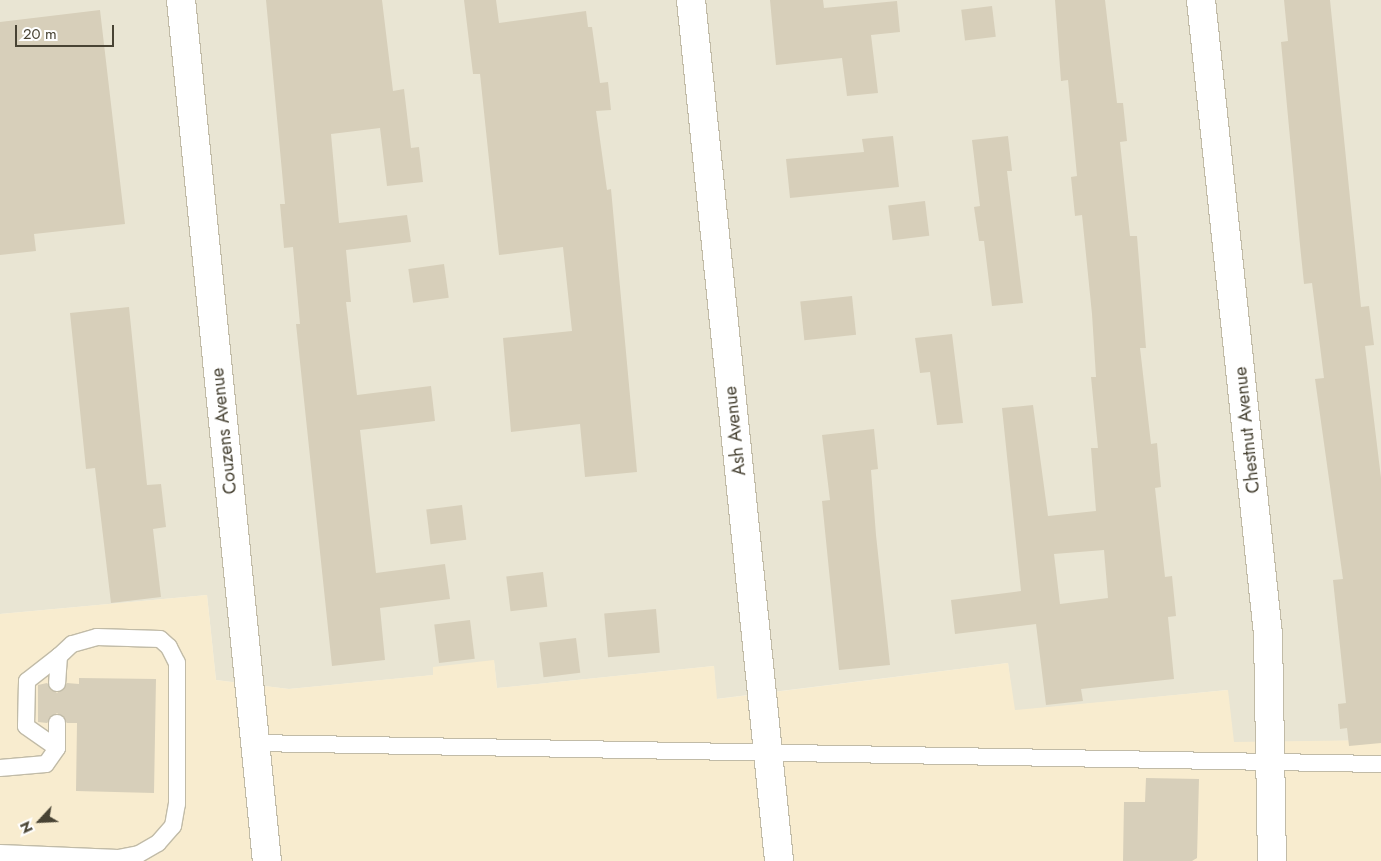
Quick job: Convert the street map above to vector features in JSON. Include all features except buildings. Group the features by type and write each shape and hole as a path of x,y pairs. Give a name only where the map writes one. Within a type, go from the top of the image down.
{"street":[{"name":"Couzens Avenue","path":"182,0 267,861"},
{"name":"Ash Avenue","path":"691,0 779,861"},
{"name":"Chestnut Avenue","path":"1201,0 1268,634 1272,762 1272,861"}],"lane":[{"path":"0,853 118,860 139,854 158,843 173,826 177,804 177,663 169,647 160,639 97,637 72,644 27,682 26,726 56,748"},
{"path":"57,683 59,656"},
{"path":"0,768 46,764 56,748 57,723"},
{"path":"255,744 1381,764"}],"shaded area":[{"path":"0,0 1381,0 1381,740 1233,743 1227,690 1014,711 1008,663 716,699 714,666 497,688 494,661 433,668 434,675 289,689 216,680 207,595 0,614"},
{"path":"207,595 216,680 289,689 433,675 433,667 494,660 497,688 714,666 717,699 1008,663 1015,710 1228,690 1234,742 1381,740 1381,861 0,861 0,614"}]}
